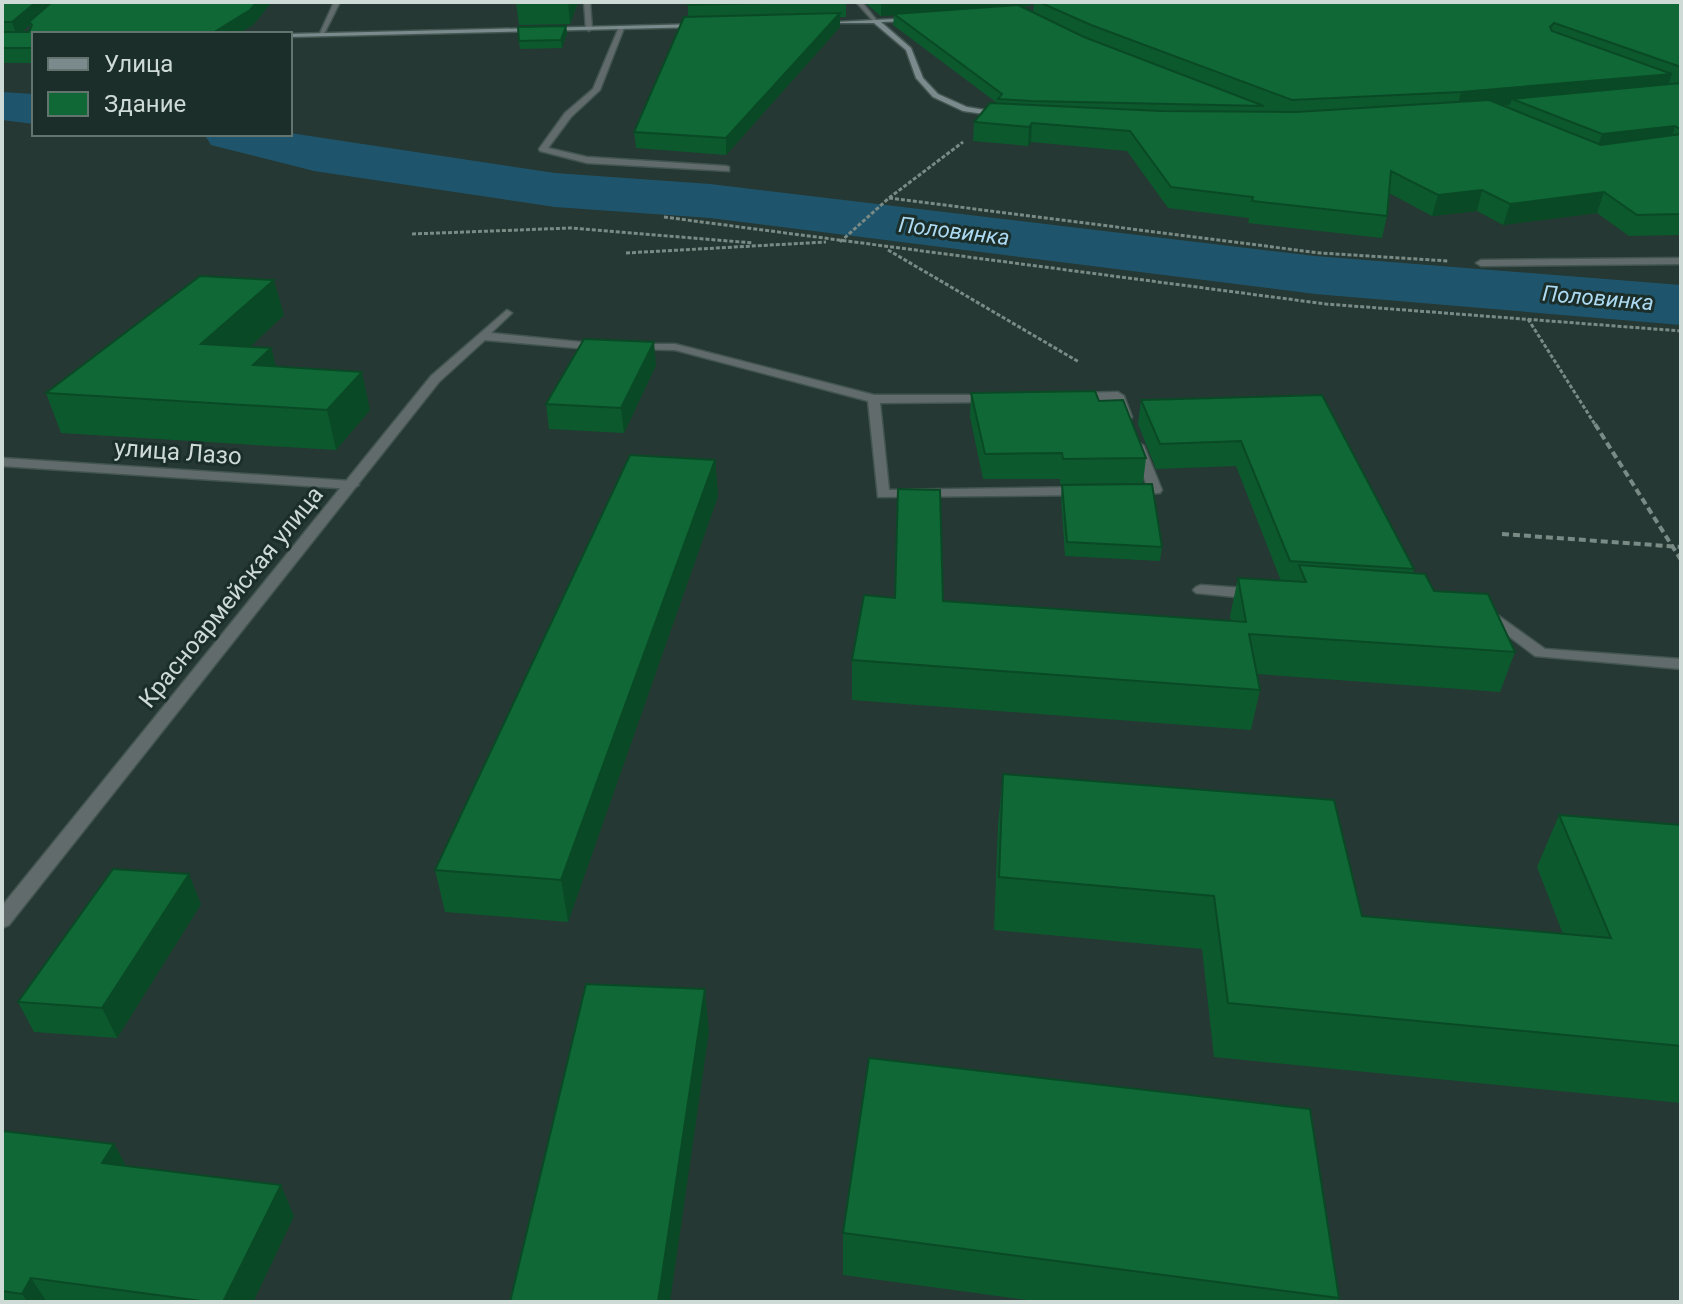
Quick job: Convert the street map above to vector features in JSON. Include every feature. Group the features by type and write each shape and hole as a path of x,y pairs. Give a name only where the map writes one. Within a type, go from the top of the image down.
{"street":[{"path":"321,34 337,2"},
{"path":"587,2 589,29"},
{"path":"859,2 909,49 918,75 943,103 1018,117"},
{"path":"813,23 920,19"},
{"path":"292,35 717,25"},
{"path":"621,28 596,90 568,115 543,149 587,160 726,169"},
{"path":"1481,263 1681,261"},
{"name":"Красноармейская улица","path":"2,920 435,379 507,313"},
{"path":"482,336 586,347 675,347 874,399 1011,397"},
{"path":"1057,397 1118,396 1155,490 1125,491"},
{"path":"874,399 883,494 1095,491"},
{"name":"улица Лазо","path":"2,462 352,485"},
{"path":"1201,590 1280,596"},
{"path":"1470,609 1486,610 1541,653 1681,664"}],"path":[{"path":"626,253 841,241 889,198 979,129 1004,116"},
{"path":"889,198 1320,253 1481,263"},
{"path":"664,217 1326,304 1681,331"},
{"path":"412,234 571,228 774,245"},
{"path":"883,247 1110,381 1118,396"},
{"path":"1528,319 1681,560"},
{"path":"1502,534 1681,547"}],"building":[{"path":"2,2 36,2 12,22 2,22"},
{"path":"52,2 257,2 250,10 214,32 32,32 32,48 2,48 2,32 29,32 32,25 29,22"},
{"path":"689,2 821,2 688,5"},
{"path":"1039,2 1681,2 1681,67 1554,23 1550,27 1552,31 1672,74 1461,92 1292,100 1091,25"},
{"path":"1018,5 1084,37 1264,106 998,99 1002,94 894,14"},
{"path":"840,13 726,138 634,132 684,17"},
{"path":"566,26 561,40 519,41 518,27"},
{"path":"1681,83 1681,130 1675,126 1602,134 1512,99"},
{"path":"1489,100 1601,145 1681,134 1681,214 1637,215 1604,192 1510,204 1482,190 1438,195 1391,171 1387,216 1252,201 1253,197 1171,187 1130,131 974,122 990,103 1161,111 1296,112"},
{"path":"200,276 274,280 201,344 271,348 253,365 362,372 327,410 46,393"},
{"path":"584,339 654,342 621,408 546,404"},
{"path":"1095,391 1099,401 1123,400 1146,458 1063,459 1062,453 985,454 971,393"},
{"path":"1322,395 1414,569 1290,561 1241,441 1160,444 1141,400"},
{"path":"630,455 715,460 561,880 435,870"},
{"path":"1152,484 1162,547 1067,542 1062,485"},
{"path":"898,489 940,490 943,601 1246,622 1238,578 1306,582 1299,565 1425,574 1434,591 1488,594 1515,652 1249,634 1260,690 852,660 864,595 895,598"},
{"path":"1003,774 1334,800 1362,916 1611,938 1559,815 1681,825 1681,1046 1228,1003 1214,896 999,877"},
{"path":"113,869 189,874 102,1008 18,1002"},
{"path":"586,984 705,989 658,1302 510,1302"},
{"path":"869,1058 1310,1109 1339,1298 843,1233"},
{"path":"2,1131 114,1144 102,1163 281,1185 223,1302 31,1278 22,1294 2,1291"}],"waterway":[{"name":"Половинка","path":"2,106 32,109"},
{"name":"Половинка","path":"237,136 314,155 555,190 710,201 1315,275 1681,305"}]}
